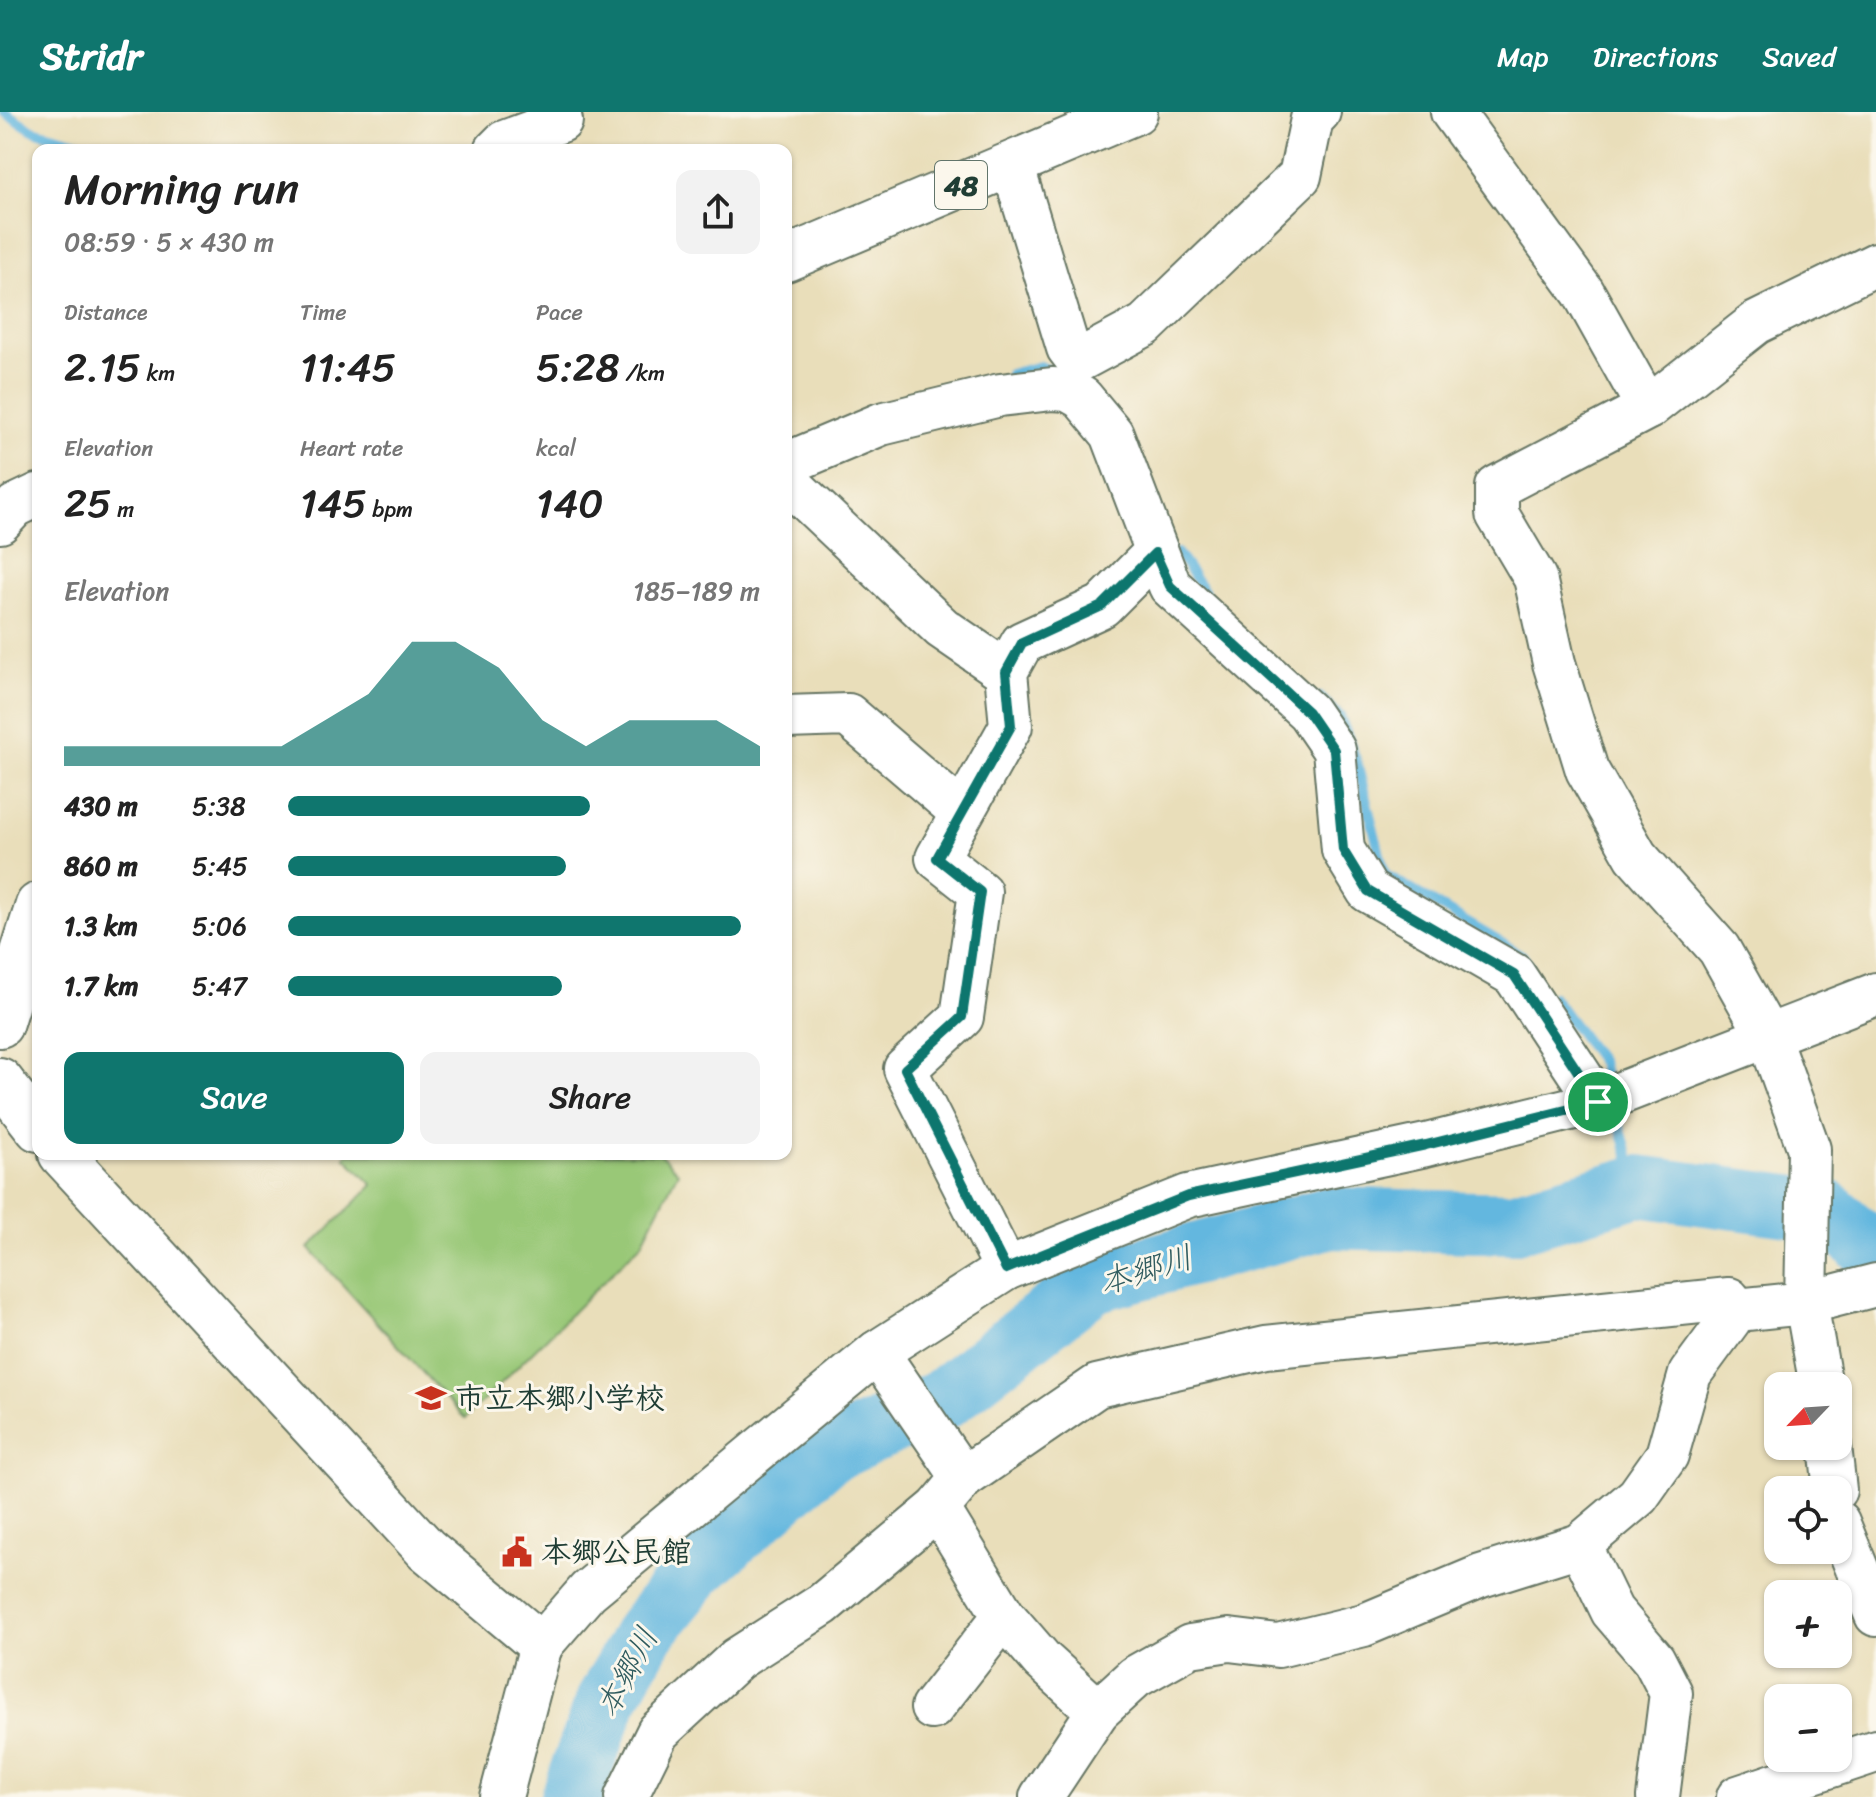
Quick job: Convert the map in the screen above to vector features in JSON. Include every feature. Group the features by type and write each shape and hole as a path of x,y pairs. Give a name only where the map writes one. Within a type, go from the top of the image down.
{"street":[{"path":"502,144 561,121 559,112"},
{"name":"48","path":"792,256 1135,112"},
{"path":"792,461 881,424 1073,376 1145,325 1300,176 1312,119 1319,112"},
{"path":"1452,112 1583,292 1648,408"},
{"path":"1012,164 1068,348 1073,376 1082,398 1112,434 1170,586 1308,712 1334,750 1343,850 1368,891 1514,975 1598,1102"},
{"path":"1818,1372 1806,1303 1809,1149 1769,1038 1719,949 1636,856 1587,770 1554,663 1535,578 1497,514 1497,487 1648,408 1756,323 1876,264"},
{"path":"792,486 942,628 1006,672"},
{"path":"0,522 15,506 32,498"},
{"path":"1006,1269 905,1069 962,1017 980,892 937,858 1011,726 1006,672 1022,643 1102,606 1155,553"},
{"path":"792,717 848,715 961,812"},
{"path":"0,1025 32,924"},
{"path":"501,1797 541,1645 588,1591 877,1352 1006,1269 1188,1196 1426,1145 1598,1102 1876,994"},
{"path":"0,1080 32,1121"},
{"path":"67,1160 426,1549 541,1645"},
{"path":"1041,1797 1098,1711 1135,1677 1190,1646 1229,1640 1278,1646 1364,1625 1481,1576 1580,1545 1638,1496 1667,1455 1690,1374 1737,1310 1806,1303 1876,1285"},
{"path":"626,1797 658,1732 737,1659 823,1604 951,1483 1097,1386 1266,1347 1729,1299 1737,1310"},
{"path":"877,1352 951,1483 1004,1616 1042,1660 1098,1711"},
{"path":"1580,1545 1612,1611 1654,1660 1671,1693 1658,1797"},
{"path":"1852,1556 1876,1615"},
{"path":"932,1708 1004,1616"},
{"path":"1738,1797 1876,1751"}],"green space":[{"path":"348,1160 666,1160 678,1172 642,1243 465,1419 309,1248 373,1185"}],"waterway":[{"path":"4,112 33,130 85,144"},
{"path":"1010,374 1040,366 1056,373"},
{"path":"1177,553 1205,592"},
{"path":"1320,697 1340,716 1356,759 1385,874 1522,955 1529,965"},
{"path":"1553,997 1601,1062 1607,1085"},
{"path":"1613,1104 1638,1186"},
{"name":"本郷川","path":"571,1797 607,1700 644,1633 696,1569 826,1454 942,1400 1093,1282 1327,1218 1512,1223 1638,1186 1827,1211 1876,1254"}],"place":[{"name":"市立本郷小学校","path":"431,1398"},
{"name":"本郷公民館","path":"517,1552"}],"route":[{"path":"1155,553 1170,586 1308,712 1334,750 1343,850 1368,891 1514,975 1598,1102 1426,1145 1188,1196 1006,1269 905,1069 962,1017 980,892 937,858 1011,726 1006,672 1022,643 1102,606 1155,553"}]}
